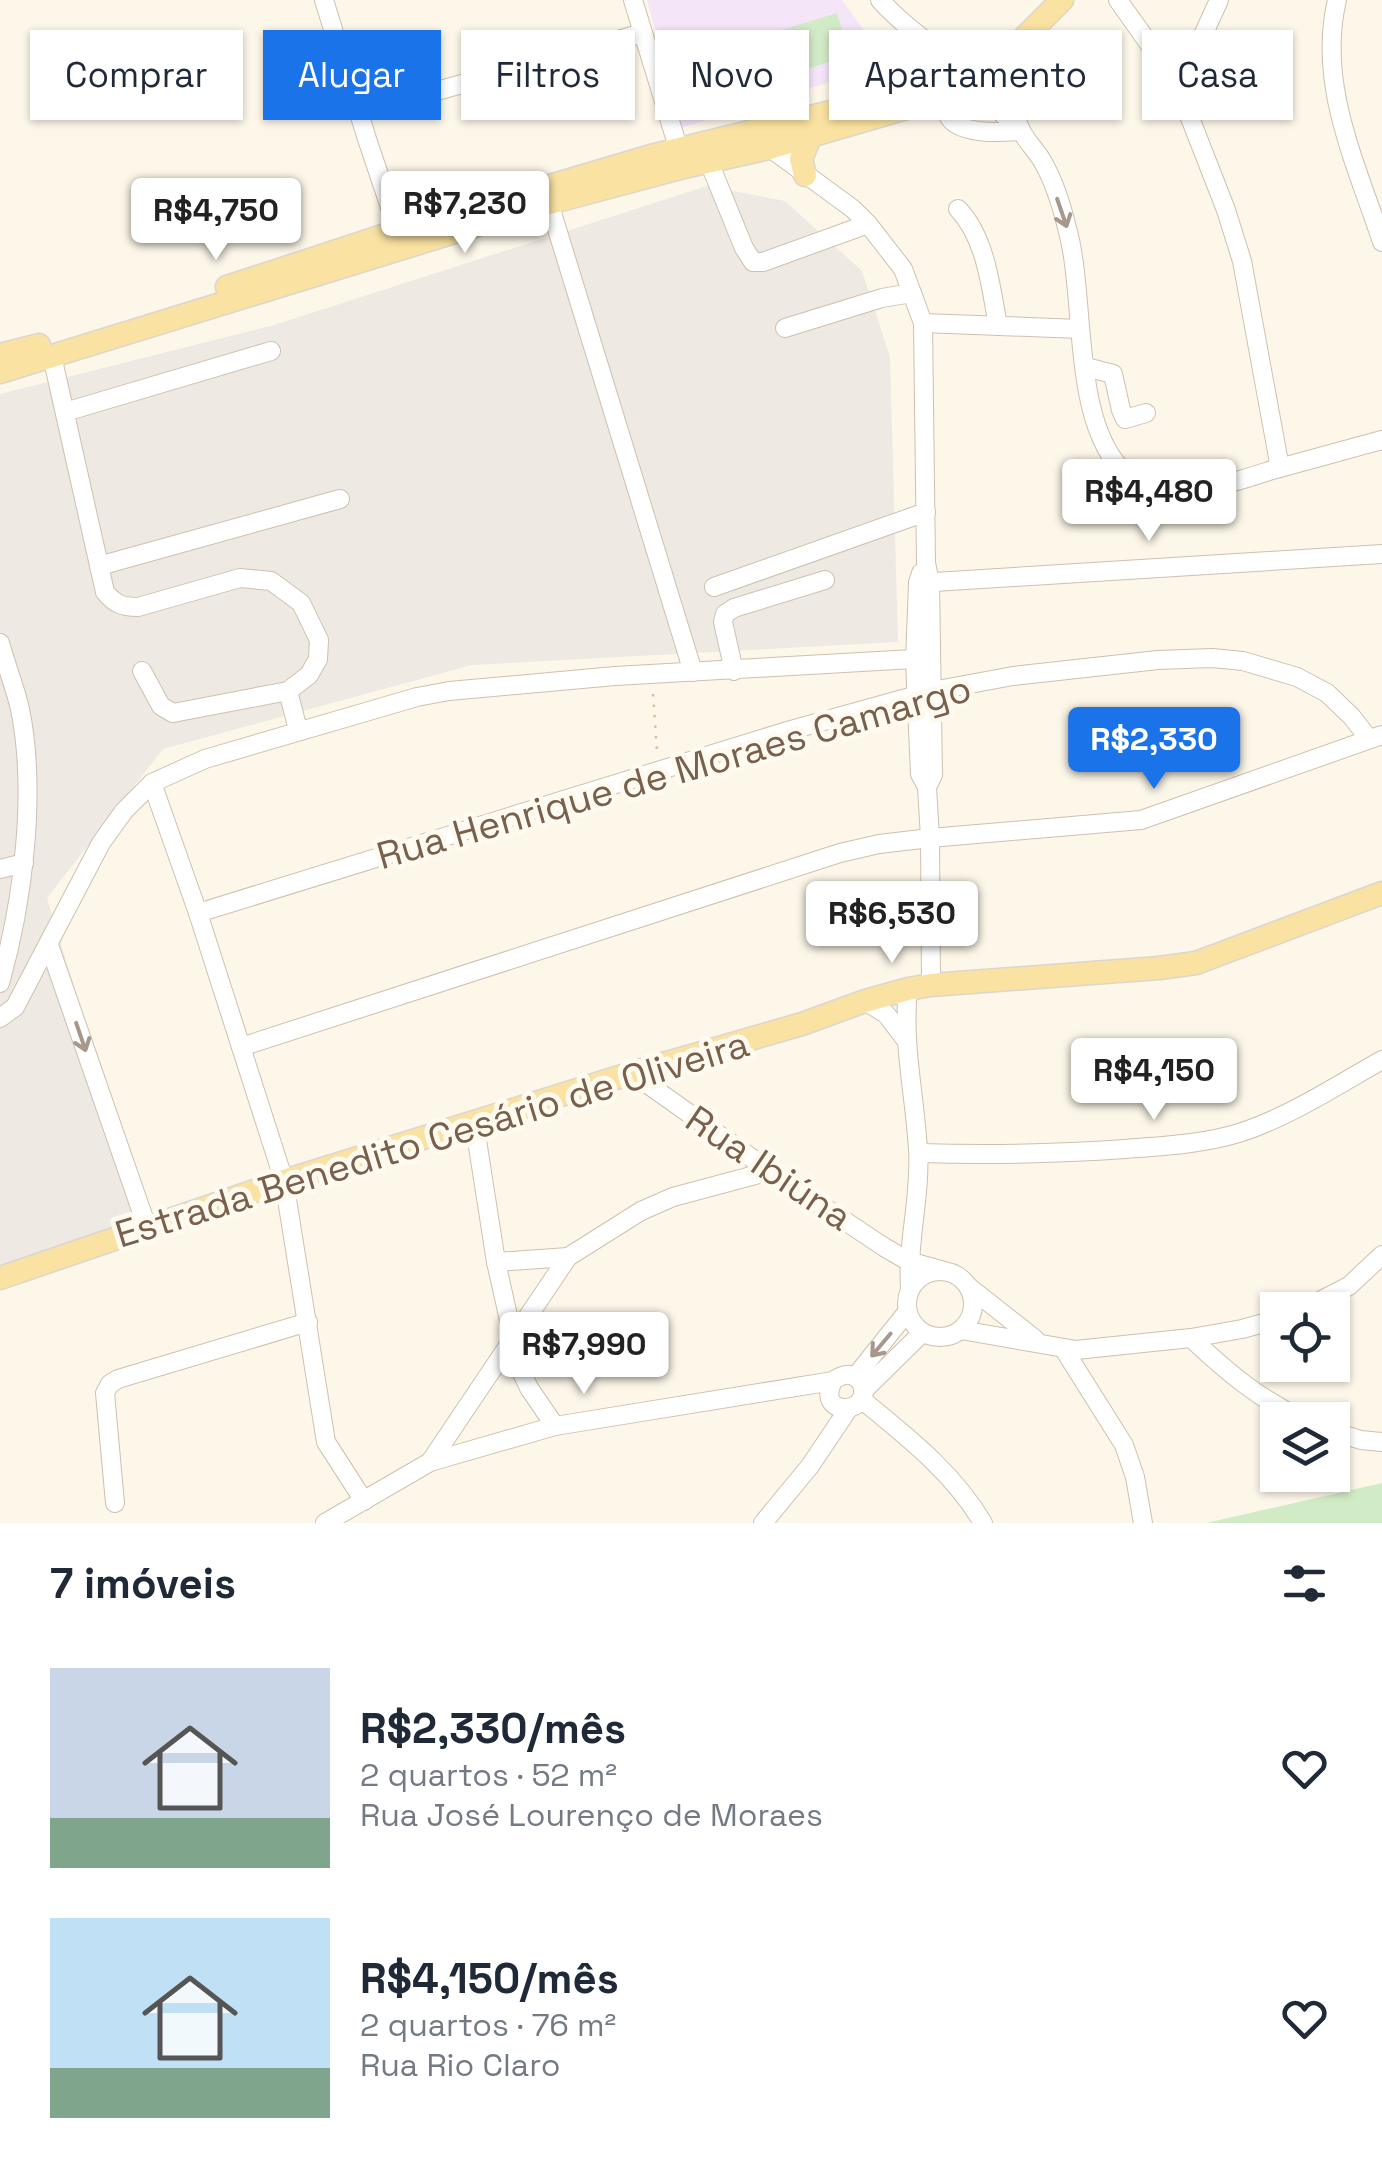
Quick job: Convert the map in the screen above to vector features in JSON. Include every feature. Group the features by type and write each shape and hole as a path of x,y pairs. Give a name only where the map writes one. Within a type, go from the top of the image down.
{"main road":[{"path":"1032,30 1062,0"},
{"path":"0,356 50,349 365,260 550,202 687,151 769,148 829,119"},
{"path":"0,372 50,349 192,298 398,230 750,132 807,127 829,120"},
{"path":"806,175 800,159 807,127"},
{"path":"365,260 390,248 398,238 398,230"},
{"name":"Estrada Benedito Cesário de Oliveira","path":"0,1278 284,1181 864,1002 920,987 1196,963 1379,896"}],"street":[{"path":"324,0 333,30"},
{"path":"633,0 687,151 753,262 763,262 868,224"},
{"path":"880,0 912,30"},
{"path":"1118,0 1142,34"},
{"path":"1205,30 1219,0"},
{"path":"1337,0 1330,62 1336,102 1382,242"},
{"path":"441,90 643,34"},
{"path":"361,120 398,230"},
{"path":"952,120 989,133 1020,129"},
{"path":"1009,120 1020,129 1044,164 1067,228 1094,422 1108,451 1127,474 1154,487 1188,490 1382,440"},
{"path":"1017,120 1020,129"},
{"path":"1191,120 1242,261 1280,468"},
{"path":"750,132 868,224 904,269 923,324 923,660 933,775 927,787 930,838 920,987 906,1040 919,1153 906,1300 912,1324 935,1338 949,1337 961,1330 973,1310 968,1286"},
{"path":"550,202 693,672"},
{"path":"958,209 970,222 977,239 998,326"},
{"path":"784,328 882,298 912,294"},
{"path":"923,324 1080,329"},
{"path":"50,349 105,592 115,603 138,607 240,578 271,581 301,604 319,640 318,659 309,675 288,691 173,713 161,706 142,671"},
{"path":"64,412 271,351"},
{"path":"1086,367 1113,374 1125,418 1146,412"},
{"path":"99,566 340,499"},
{"path":"714,587 926,512"},
{"path":"924,576 1382,554"},
{"path":"734,671 725,614 825,580"},
{"path":"0,643 20,710 28,782 24,862 0,984"},
{"path":"0,1018 15,1006 28,986 101,843 124,811 152,783 204,759 417,696 449,691 615,676 923,660"},
{"name":"Rua Henrique de Moraes Camargo","path":"198,914 784,732 924,693 1013,676 1158,660 1243,661 1297,677 1328,693 1375,737"},
{"path":"288,691 300,731"},
{"path":"241,1047 840,853 930,838 1141,820 1375,737"},
{"path":"152,783 284,1181 322,1429 326,1442 364,1501"},
{"path":"0,869 24,862"},
{"path":"49,945 148,1228"},
{"path":"864,1002 886,1014 906,1040"},
{"path":"919,1153 1053,1154 1212,1139 1260,1125 1382,1060"},
{"name":"Rua Ibiúna","path":"632,1073 770,1171 908,1261 944,1271"},
{"path":"474,1122 496,1262 520,1370 555,1426"},
{"path":"430,1462 568,1258 673,1196 770,1171"},
{"path":"1336,1292 1382,1255"},
{"path":"496,1262 568,1258"},
{"path":"910,1288 931,1272 958,1276 1040,1342"},
{"path":"763,1523 810,1466 907,1312"},
{"path":"114,1503 106,1393 110,1384 308,1322"},
{"path":"961,1330 1086,1349 1191,1338 1260,1324"},
{"path":"922,1333 857,1394 841,1408 830,1396 833,1381 847,1375 857,1394 931,1457 983,1523"},
{"path":"1191,1338 1269,1402"},
{"path":"1063,1348 1124,1445 1135,1477 1143,1523"},
{"path":"325,1523 430,1462 555,1426 833,1381"},
{"path":"1350,1437 1382,1442"}],"path":[{"path":"653,694 657,744"}],"shaded area":[{"path":"647,0 842,0 864,30 829,30 829,82 809,88 809,30 655,30"},
{"path":"679,120 707,120 681,128"},
{"path":"707,186 785,201 862,271 890,357 898,642 472,665 163,749 47,898 145,1219 0,1269 0,394 274,325"}],"green space":[{"path":"837,13 842,30 829,30 829,62 809,69 809,30 782,30"},
{"path":"1382,1483 1382,1523 1206,1523 1350,1492"}]}
